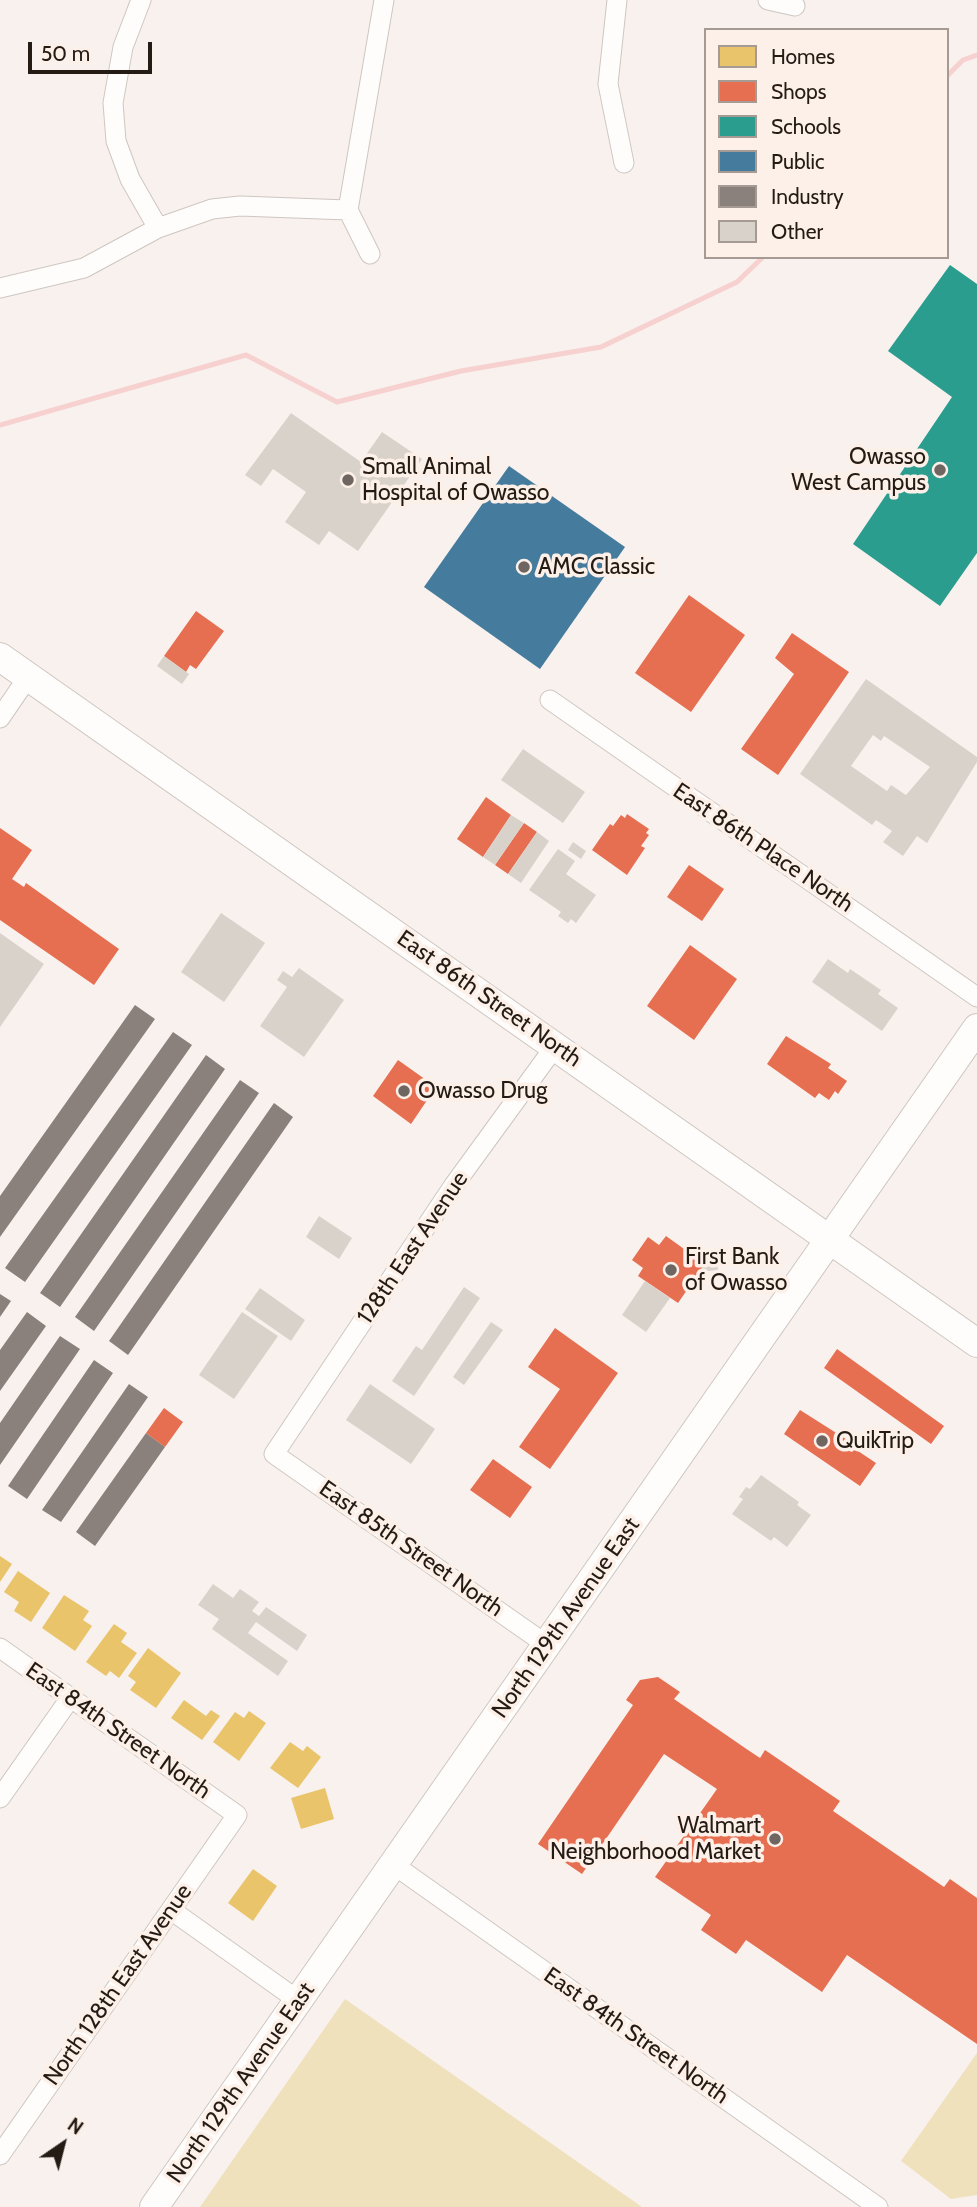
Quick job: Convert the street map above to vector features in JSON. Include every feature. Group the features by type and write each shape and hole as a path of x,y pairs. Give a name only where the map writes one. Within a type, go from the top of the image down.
{"main road":[{"name":"East 86th Street North","path":"0,657 977,1343"},
{"name":"North 129th Avenue East","path":"154,2207 977,1028"}],"street":[{"path":"141,0 123,47 113,103 116,141 130,179 158,228"},
{"path":"370,254 348,210 384,0"},
{"path":"617,0 608,84 624,163"},
{"path":"768,0 795,6"},
{"path":"0,288 84,268 188,215 240,206 348,210"},
{"path":"0,718 28,677"},
{"name":"East 86th Place North","path":"550,700 977,997"},
{"name":"128th East Avenue","path":"274,1454 454,1185 556,1045"},
{"name":"East 85th Street North","path":"274,1454 547,1645"},
{"name":"East 84th Street North","path":"0,1648 237,1815"},
{"path":"0,1798 71,1697"},
{"name":"North 128th East Avenue","path":"0,2155 237,1815"},
{"name":"East 84th Street North","path":"394,1865 878,2207"},
{"path":"171,1910 299,2001"}],"shaded area":[{"path":"345,1999 642,2207 200,2207"},
{"path":"977,2053 977,2195 951,2199 901,2161"}],"building: Homes":[{"path":"0,1556 12,1564 0,1582"},
{"path":"18,1571 50,1593 31,1622 14,1611 19,1602 4,1592"},
{"path":"64,1595 89,1611 83,1620 92,1626 75,1651 42,1628"},
{"path":"114,1624 127,1633 121,1642 137,1653 119,1678 110,1671 106,1676 86,1662"},
{"path":"148,1648 181,1673 156,1708 130,1690 136,1682 128,1676"},
{"path":"184,1700 206,1716 211,1710 220,1716 202,1740 171,1718"},
{"path":"249,1711 266,1723 239,1761 213,1742 235,1712 244,1718"},
{"path":"290,1742 303,1751 307,1746 321,1757 298,1788 270,1768"},
{"path":"325,1788 334,1819 301,1829 291,1798"},
{"path":"253,1869 277,1886 253,1921 228,1903"}],"building: Shops":[{"path":"689,595 745,635 691,712 635,673"},
{"path":"196,611 224,631 196,669 190,665 186,672 164,656"},
{"path":"792,633 849,672 778,775 741,749 794,674 775,658"},
{"path":"486,797 511,815 483,857 457,839"},
{"path":"627,814 649,829 646,833 649,835 641,846 645,848 627,875 592,850 610,824 613,826 621,815 625,818"},
{"path":"524,823 537,832 508,874 495,865"},
{"path":"0,828 32,850 12,879 24,887 26,883 119,949 94,985 0,920"},
{"path":"689,865 724,889 702,921 667,897"},
{"path":"690,945 737,979 694,1040 647,1006"},
{"path":"786,1036 831,1064 828,1068 847,1081 838,1094 835,1091 829,1100 819,1093 815,1098 767,1064"},
{"name":"Owasso Drug","path":"398,1060 436,1087 411,1124 373,1096"},
{"name":"First Bank of Owasso","path":"666,1236 705,1264 678,1303 638,1276 643,1268 632,1260 648,1237 659,1245"},
{"path":"555,1328 618,1373 550,1469 519,1447 560,1389 528,1367"},
{"name":"QuikTrip","path":"837,1349 944,1426 931,1444 824,1368"},
{"path":"164,1408 183,1422 165,1447 146,1433"},
{"name":"QuikTrip","path":"800,1410 860,1448 858,1451 876,1463 860,1486 784,1434"},
{"path":"493,1459 532,1487 510,1518 470,1490"},
{"path":"658,1677 680,1692 674,1699 745,1748 760,1758 765,1750 840,1801 833,1811 944,1887 950,1879 977,1898 977,2044 847,1955 822,1992 746,1940 736,1954 701,1930 711,1915 655,1877 717,1789 664,1754 582,1874 538,1844 633,1705 626,1700 640,1680"}],"building: Schools":[{"name":"Owasso West Campus","path":"950,265 977,284 977,553 940,606 853,544 952,397 888,351"}],"building: Public":[{"name":"AMC Classic","path":"509,466 625,547 540,669 424,587"}],"building: Industry":[{"path":"135,1005 155,1019 0,1237 0,1196"},
{"path":"173,1032 192,1045 25,1282 5,1268"},
{"path":"206,1055 225,1069 60,1307 40,1293"},
{"path":"240,1080 259,1093 94,1331 75,1317"},
{"path":"274,1103 293,1117 128,1355 109,1341"},
{"path":"0,1294 11,1301 0,1317"},
{"path":"27,1312 46,1326 0,1391 0,1350"},
{"path":"60,1336 80,1349 0,1465 0,1423"},
{"path":"94,1360 113,1373 27,1499 8,1486"},
{"path":"129,1384 148,1397 61,1522 42,1510"},
{"path":"146,1433 165,1447 95,1546 76,1532"}],"building: Other":[{"name":"Small Animal Hospital of Owasso","path":"291,413 361,462 382,432 422,459 358,551 329,531 319,545 285,522 306,492 273,469 261,486 245,475"},
{"path":"164,656 189,674 182,684 157,666"},
{"path":"866,679 977,757 977,762 927,843 917,836 903,856 883,842 892,831 876,820 872,825 800,774","holes":["873,735 881,741 884,736 930,767 906,795 891,785 887,791 851,766"]},
{"path":"523,749 585,792 563,823 501,780"},
{"path":"511,815 524,823 495,865 483,857"},
{"path":"537,832 549,841 521,883 508,874"},
{"path":"573,842 586,851 581,859 568,850"},
{"path":"558,849 575,861 566,874 596,895 576,923 571,919 568,923 558,916 561,912 529,890"},
{"path":"221,913 265,943 224,1002 181,972"},
{"path":"0,933 44,964 0,1027"},
{"path":"828,959 848,973 850,969 881,990 878,994 898,1008 882,1031 812,982"},
{"path":"299,968 344,1000 304,1057 260,1026 287,987 277,980 283,971 292,977"},
{"path":"319,1216 352,1238 339,1259 306,1237"},
{"path":"716,1256 718,1270 699,1272 705,1264 698,1259"},
{"path":"645,1281 670,1298 646,1332 622,1315"},
{"path":"464,1287 480,1298 414,1396 392,1381 416,1346 422,1350"},
{"path":"260,1288 305,1320 291,1341 245,1309"},
{"path":"242,1312 278,1336 234,1399 199,1375"},
{"path":"491,1322 503,1330 464,1385 453,1377"},
{"path":"370,1384 435,1429 411,1464 346,1420"},
{"path":"761,1475 799,1502 797,1505 811,1515 787,1547 774,1537 771,1541 732,1514 743,1499 739,1497 746,1487 750,1489"},
{"path":"213,1584 233,1598 240,1589 259,1602 252,1611 259,1616 266,1607 307,1635 297,1651 256,1622 248,1633 288,1661 278,1676 212,1629 219,1619 198,1605"}],"waterway":[{"path":"949,74 963,60 977,55"},
{"path":"0,425 246,355 337,402 461,371 601,347 737,282 761,259"}],"place":[{"name":"Owasso West Campus","path":"940,470"},
{"name":"Small Animal Hospital of Owasso","path":"348,480"},
{"name":"AMC Classic","path":"524,567"},
{"name":"Owasso Drug","path":"404,1091"},
{"name":"First Bank of Owasso","path":"671,1270"},
{"name":"QuikTrip","path":"822,1441"},
{"name":"Walmart Neighborhood Market","path":"775,1839"}]}
